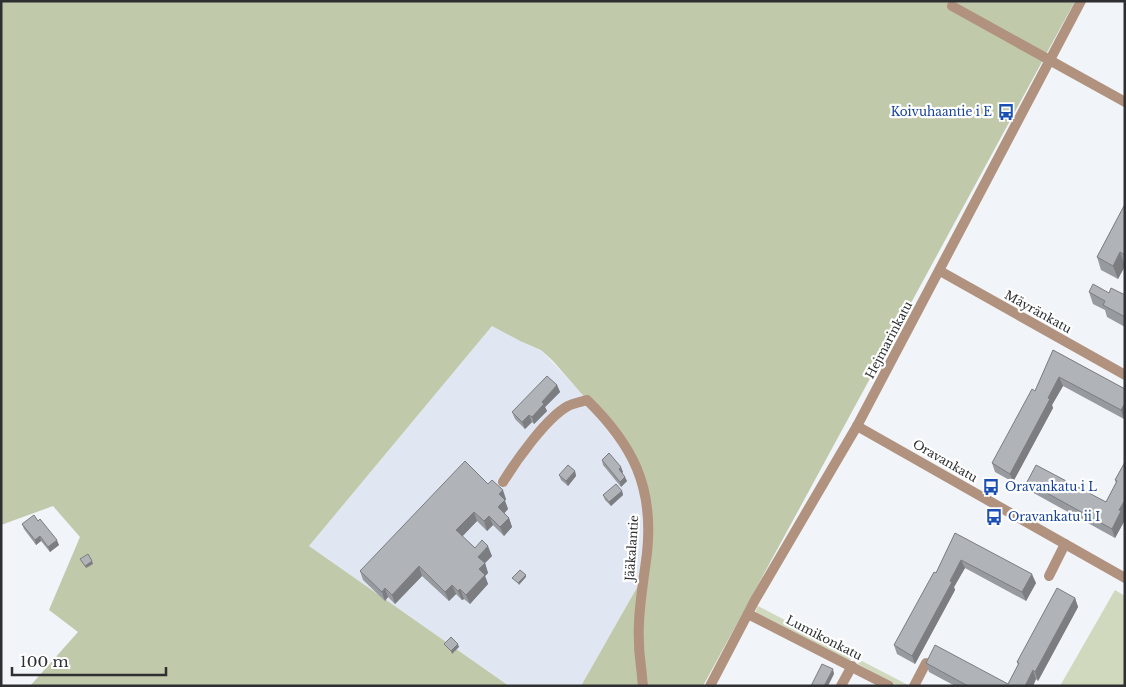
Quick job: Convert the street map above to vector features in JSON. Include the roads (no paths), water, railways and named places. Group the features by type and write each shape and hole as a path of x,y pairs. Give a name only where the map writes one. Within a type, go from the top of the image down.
{"street":[{"name":"Hejmarinkatu","path":"710,686 748,614 857,426 1080,1"},
{"path":"952,6 1048,61 1125,102"},
{"name":"Mäyränkatu","path":"940,271 1125,375"},
{"name":"Jääkalantie","path":"503,482 517,459 551,420 569,406 587,400 612,426 624,442 642,481 648,524 647,552 639,604 638,631 643,686"},
{"name":"Oravankatu","path":"857,426 1125,578"},
{"path":"1049,576 1065,544"},
{"name":"Lumikonkatu","path":"748,614 889,686"},
{"path":"914,686 926,664"},
{"path":"841,686 852,666"}],"place":[{"name":"Koivuhaantie i E","path":"1006,112"},
{"name":"Oravankatu i L","path":"991,487"},
{"name":"Oravankatu ii I","path":"994,517"}]}
